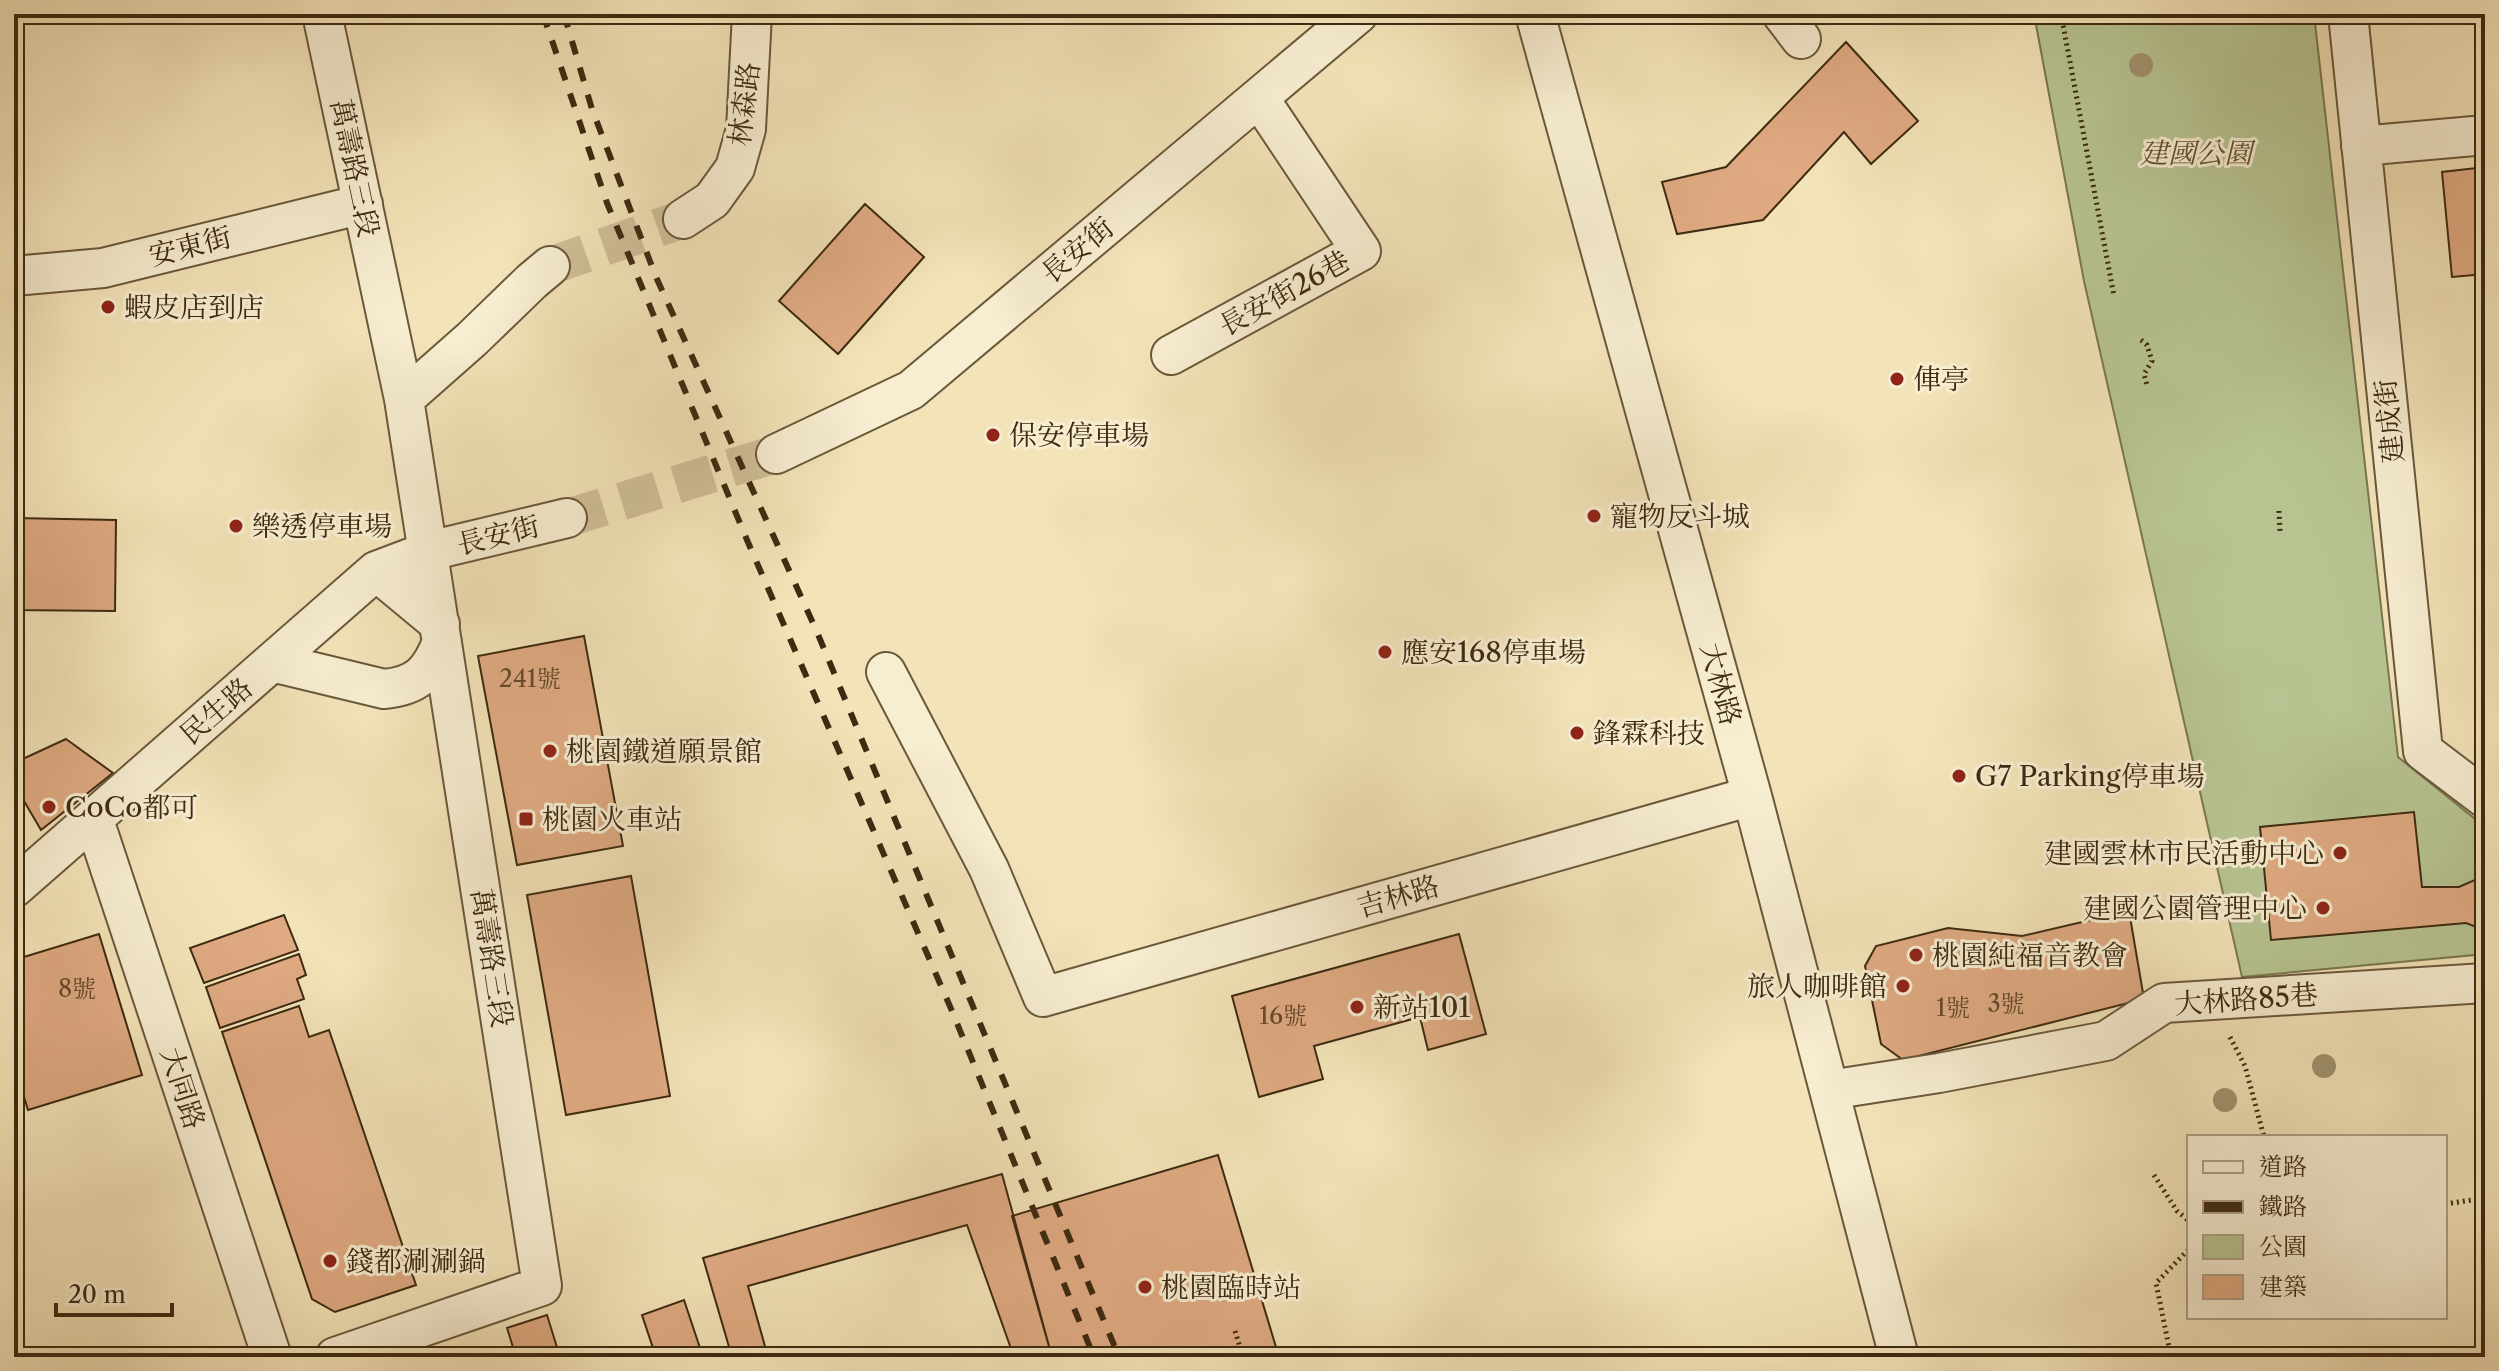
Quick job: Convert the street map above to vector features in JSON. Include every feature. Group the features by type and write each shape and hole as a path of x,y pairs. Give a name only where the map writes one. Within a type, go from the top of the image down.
{"street":[{"name":"萬壽路三段","path":"322,14 405,406 542,1286 335,1357"},
{"name":"林森路","path":"683,219 712,200 735,168 746,129 752,14"},
{"name":"長安街","path":"776,454 911,390 1358,14"},
{"name":"大林路","path":"1535,14 1752,796 1899,1357"},
{"name":"建成街","path":"2348,14 2423,751 2485,798"},
{"name":"長安街26巷","path":"1171,355 1361,251 1259,98"},
{"path":"2361,146 2485,135"},
{"name":"安東街","path":"14,276 103,268 363,204"},
{"path":"405,406 550,266"},
{"name":"長安街","path":"429,551 567,518"},
{"name":"民生路","path":"14,888 376,571 429,551"},
{"path":"272,662 384,689 415,681 426,671 441,633 376,571"},
{"name":"吉林路","path":"886,672 989,869 1043,997 1752,796"},
{"name":"大同路","path":"94,820 272,1357"},
{"name":"大林路85巷","path":"1829,1090 1939,1073 2106,1041 2164,1003 2485,983"}],"path":[{"path":"2061,14 2114,296"},
{"path":"2141,340 2147,345 2152,361 2144,374 2147,385"},
{"path":"2279,511 2280,531"},
{"path":"2211,1001 2245,1066 2263,1135"},
{"path":"2154,1175 2177,1211 2187,1219"},
{"path":"2447,1204 2485,1198"},
{"path":"2171,1357 2156,1283 2187,1251"},
{"path":"1235,1331 1243,1357"}],"green space":[{"name":"建國公園","path":"2034,14 2314,14 2398,757 2485,827 2485,954 2242,977 2084,281"}],"building":[{"path":"1846,42 1918,121 1871,164 1844,132 1763,220 1677,234 1662,182 1726,167"},
{"path":"2485,167 2485,274 2452,277 2442,172"},
{"path":"865,204 924,257 838,354 779,301"},
{"path":"14,518 116,520 115,611 14,610"},
{"name":"桃園鐵道願景館","path":"584,636 623,846 517,865 478,656"},
{"name":"CoCo都可","path":"66,739 113,773 41,830 14,784 14,763"},
{"name":"建國雲林市民活動中心","path":"2414,812 2422,887 2459,887 2477,879 2485,880 2485,926 2479,928 2466,923 2271,940 2260,827"},
{"path":"631,876 670,1096 566,1115 527,895"},
{"path":"2129,911 2144,999 1903,1060 1881,1044 1865,966 1876,946 1948,928 2022,936"},
{"path":"284,915 298,950 204,983 190,948"},
{"path":"99,934 142,1075 28,1110 14,1064 14,960"},
{"name":"新站101","path":"1459,934 1486,1034 1428,1050 1420,1017 1314,1046 1323,1079 1259,1097 1232,996"},
{"path":"299,954 306,975 297,979 304,999 220,1028 206,987"},
{"path":"299,1006 309,1037 329,1030 416,1285 335,1312 312,1299 222,1032"},
{"name":"桃園臨時站","path":"1218,1155 1279,1357 1052,1357 1012,1216"},
{"path":"1002,1174 1052,1357 1014,1357 967,1225 748,1286 768,1357 732,1357 703,1258"},
{"path":"684,1300 703,1357 656,1357 642,1315"},
{"path":"547,1315 560,1357 516,1357 507,1328"}],"tunnel":[{"path":"550,266 683,219"},
{"path":"567,518 776,454"}],"railway":[{"path":"543,14 607,203 747,540 952,1011 1094,1357"},
{"path":"564,14 592,109 656,277 817,632 1119,1357"}],"place":[{"name":"蝦皮店到店","path":"108,307"},
{"name":"俥亭","path":"1897,379"},
{"name":"保安停車場","path":"993,435"},
{"name":"寵物反斗城","path":"1594,516"},
{"name":"樂透停車場","path":"236,526"},
{"name":"應安168停車場","path":"1385,652"},
{"name":"鋒霖科技","path":"1577,733"},
{"name":"桃園鐵道願景館","path":"550,751"},
{"name":"G7 Parking停車場","path":"1959,776"},
{"name":"CoCo都可","path":"49,807"},
{"name":"桃園火車站","path":"526,819"},
{"name":"建國雲林市民活動中心","path":"2340,853"},
{"name":"建國公園管理中心","path":"2323,908"},
{"name":"桃園純福音教會","path":"1916,955"},
{"name":"旅人咖啡館","path":"1903,986"},
{"name":"新站101","path":"1357,1007"},
{"name":"錢都涮涮鍋","path":"330,1261"},
{"name":"桃園臨時站","path":"1145,1287"}]}
